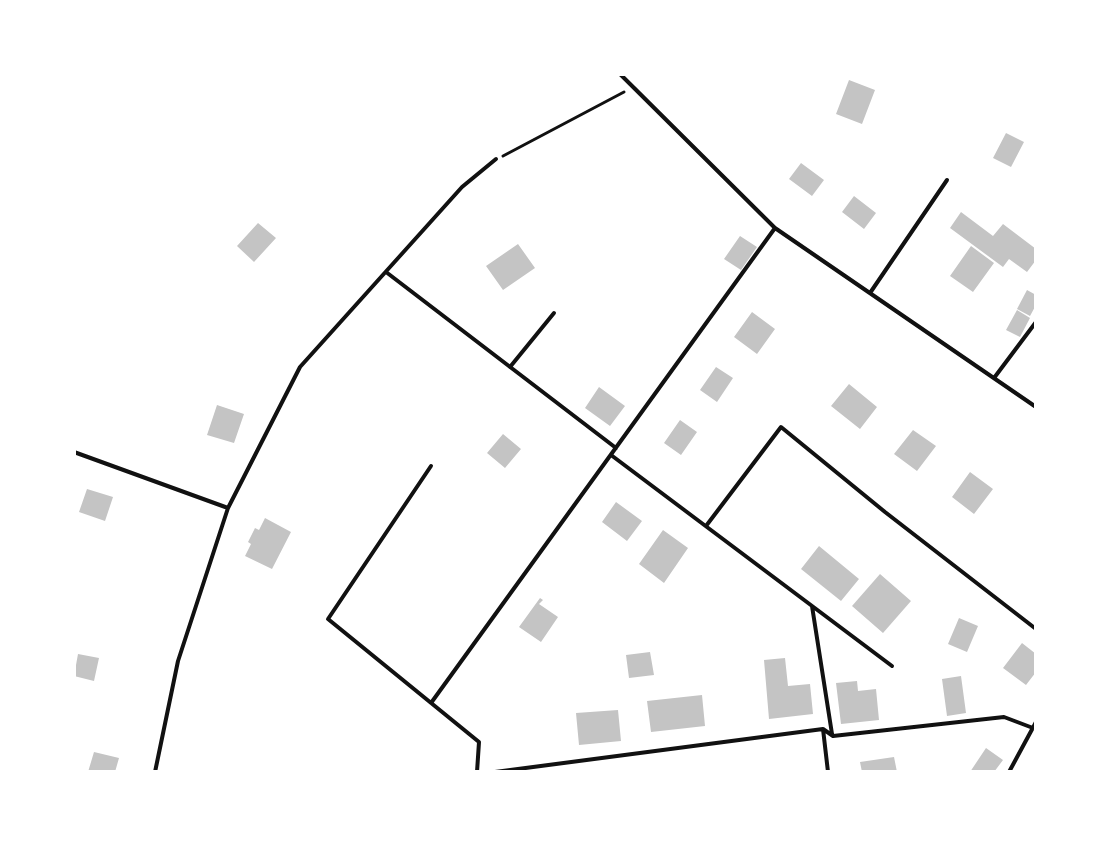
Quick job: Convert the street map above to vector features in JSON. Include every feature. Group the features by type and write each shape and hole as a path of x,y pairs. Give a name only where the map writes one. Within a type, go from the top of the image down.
{"lane":[{"path":"620,74 775,228 1036,407"},
{"path":"155,772 178,661 228,508 300,367 462,187 496,159"},
{"path":"870,293 947,180"},
{"path":"431,703 775,228"},
{"path":"386,272 616,448"},
{"path":"510,367 554,313"},
{"path":"994,378 1036,322"},
{"path":"706,526 781,427 1036,629"},
{"path":"74,452 228,508"},
{"path":"611,455 892,666"},
{"path":"431,466 328,619 479,742 477,772"},
{"path":"812,606 833,736"},
{"path":"495,772 823,729 833,736 1004,717 1034,725 1009,772"},
{"path":"823,729 828,772"}],"path":[{"path":"496,159 634,87"}],"building":[{"path":"849,80 875,90 862,124 836,114"},
{"path":"1006,133 1024,142 1011,167 993,158"},
{"path":"801,163 824,180 812,196 789,179"},
{"path":"854,196 876,213 864,229 842,212"},
{"path":"961,212 993,236 1003,224 1036,249 1036,260 1027,272 1009,259 1003,267 950,228"},
{"path":"258,223 276,238 254,262 237,246"},
{"path":"740,236 757,247 741,270 724,259"},
{"path":"518,244 535,268 503,290 486,266"},
{"path":"971,246 994,263 973,292 950,276"},
{"path":"1027,290 1036,295 1036,305 1030,316 1017,309"},
{"path":"1017,310 1030,318 1020,337 1006,330"},
{"path":"752,312 775,329 757,354 734,337"},
{"path":"716,367 733,378 717,402 700,390"},
{"path":"849,384 877,407 860,429 831,406"},
{"path":"599,387 625,406 610,426 585,408"},
{"path":"217,405 244,414 234,443 207,435"},
{"path":"680,420 697,432 681,455 664,443"},
{"path":"913,430 936,446 917,471 894,454"},
{"path":"503,434 521,449 505,468 487,453"},
{"path":"970,472 993,489 974,514 952,497"},
{"path":"87,489 113,497 105,521 79,512"},
{"path":"616,502 642,521 627,541 602,522"},
{"path":"265,518 291,532 272,569 245,556 255,528 259,530"},
{"path":"663,530 688,548 664,583 639,564"},
{"path":"819,546 859,579 841,601 801,569"},
{"path":"880,574 911,601 883,633 852,606"},
{"path":"540,598 543,600 539,604 558,617 541,642 519,627"},
{"path":"959,618 978,626 967,652 948,644"},
{"path":"1022,643 1036,654 1036,672 1026,685 1003,668"},
{"path":"650,652 654,675 629,678 626,655"},
{"path":"78,654 99,658 94,681 74,676"},
{"path":"785,658 788,686 810,684 813,714 769,719 764,660"},
{"path":"961,676 966,713 947,716 942,679"},
{"path":"857,681 858,691 876,689 879,720 841,724 836,683"},
{"path":"702,695 705,726 651,732 647,701"},
{"path":"618,710 621,741 579,745 576,713"},
{"path":"986,748 1003,760 994,772 970,772"},
{"path":"94,752 119,758 115,772 88,772"},
{"path":"894,757 897,772 862,772 860,762"}]}
